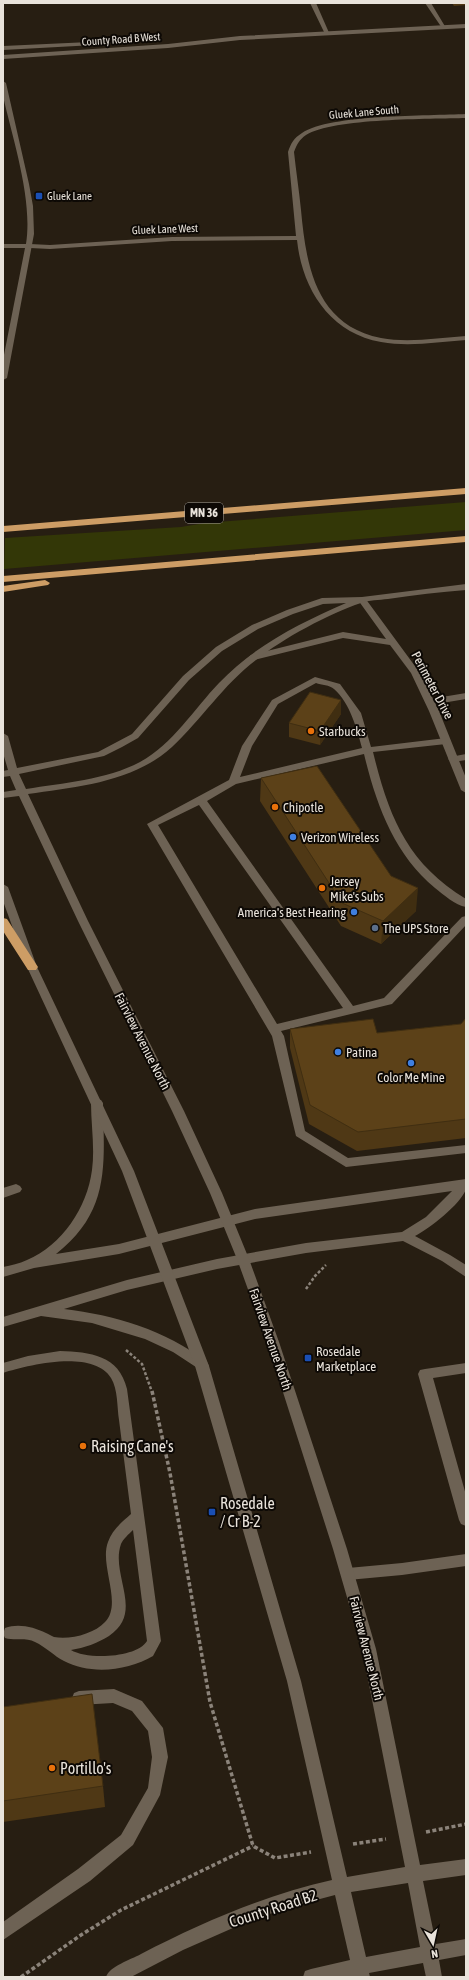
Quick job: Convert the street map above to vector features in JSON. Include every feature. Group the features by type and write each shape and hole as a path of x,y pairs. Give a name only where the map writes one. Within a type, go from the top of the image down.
{"highway":[{"name":"MN 36","path":"3,529 466,491"},
{"path":"3,579 47,579 231,560 466,539"},
{"path":"3,589 47,579"},
{"path":"3,922 32,967"}],"street":[{"path":"313,3 328,34"},
{"path":"428,3 444,27"},
{"name":"County Road B West","path":"171,39 240,38 466,26"},
{"name":"County Road B West","path":"3,57 168,46 240,38"},
{"name":"County Road B West","path":"3,48 136,40"},
{"path":"3,82 30,206 30,246 3,377"},
{"name":"Gluek Lane South","path":"466,116 340,123 321,127 302,135 294,141 291,152 304,263 311,282 322,301 342,326 366,336 399,342 466,338"},
{"name":"Gluek Lane West","path":"3,246 50,247 172,239 301,238"},
{"path":"8,773 101,754 135,736 186,678 219,649 254,627 322,600 362,600 465,589"},
{"path":"3,795 66,787 109,777 146,763 172,743 223,684 254,657 282,637 362,600"},
{"name":"Perimeter Drive","path":"362,600 415,673 430,702 466,790"},
{"path":"254,657 300,644 343,635 394,643"},
{"path":"233,782 247,746 275,702 315,680 337,686 356,713 393,829 403,848 427,878 449,895 466,904"},
{"path":"430,702 466,696"},
{"name":"Fairview Avenue North","path":"3,736 8,773 23,792 83,921 178,1111 227,1220 243,1259 288,1388 348,1574 377,1683 434,1977"},
{"path":"446,741 367,750 233,782 201,800 152,824 278,1036 300,1133 346,1162 466,1149"},
{"path":"453,759 466,757"},
{"path":"201,800 350,1010"},
{"path":"3,887 32,967 128,1171 202,1366 292,1674 361,1972"},
{"path":"274,1029 388,1001 466,919"},
{"path":"34,1263 58,1246 67,1237 80,1219 92,1195 98,1169 96,1102"},
{"path":"3,1272 34,1263 119,1249 254,1214 464,1184"},
{"path":"3,1322 38,1310 167,1276 243,1259 325,1245 404,1236 418,1229 437,1216 464,1184"},
{"path":"3,1193 16,1189"},
{"path":"404,1236 446,1258 466,1272"},
{"path":"38,1310 93,1319 135,1330 169,1345 202,1366"},
{"path":"3,1368 40,1359 79,1357 97,1361 113,1371 119,1382 123,1400 154,1633 152,1646 142,1654 108,1662 86,1662 74,1659 30,1633 10,1633"},
{"path":"466,1368 425,1374 466,1520"},
{"path":"49,1643 69,1644 84,1641 101,1634 114,1623 117,1618 119,1603 113,1547 116,1538 138,1516"},
{"path":"348,1574 402,1569 466,1560"},
{"path":"3,1932 84,1875 127,1840 155,1790 160,1756 155,1728 138,1706 114,1696 61,1701"},
{"name":"County Road B2","path":"114,1977 183,1943 249,1914 288,1900 342,1887 415,1874 466,1867"},
{"path":"310,1977 361,1972 430,1953 466,1947"}],"path":[{"path":"306,1289 319,1271 330,1264"},
{"path":"120,1347 131,1352 139,1360 145,1368 150,1383 170,1473 210,1702 253,1846 275,1858 466,1824"},
{"path":"21,1977 81,1934 121,1910 253,1846"}],"green space":[{"path":"466,502 466,530 4,569 5,538 181,527 205,523"}],"building":[{"path":"310,692 341,700 320,731 289,723"},
{"path":"317,766 391,876 418,888 383,921 342,903 261,778"},
{"path":"466,1018 466,1119 358,1132 310,1105 290,1029 373,1019 377,1033 461,1024"},
{"name":"Portillo's","path":"92,1694 103,1786 3,1801 3,1707"}],"place":[{"name":"Gluek Lane","path":"39,196"},
{"name":"Starbucks","path":"311,731"},
{"name":"Chipotle","path":"275,807"},
{"name":"Verizon Wireless","path":"293,837"},
{"name":"Jersey Mike's Subs","path":"322,888"},
{"name":"America's Best Hearing","path":"354,912"},
{"name":"The UPS Store","path":"375,928"},
{"name":"Patina","path":"338,1052"},
{"name":"Color Me Mine","path":"411,1063"},
{"name":"Rosedale Marketplace","path":"308,1358"},
{"name":"Raising Cane's","path":"83,1446"},
{"name":"Rosedale / Cr B-2","path":"212,1512"},
{"name":"Portillo's","path":"52,1768"}]}
